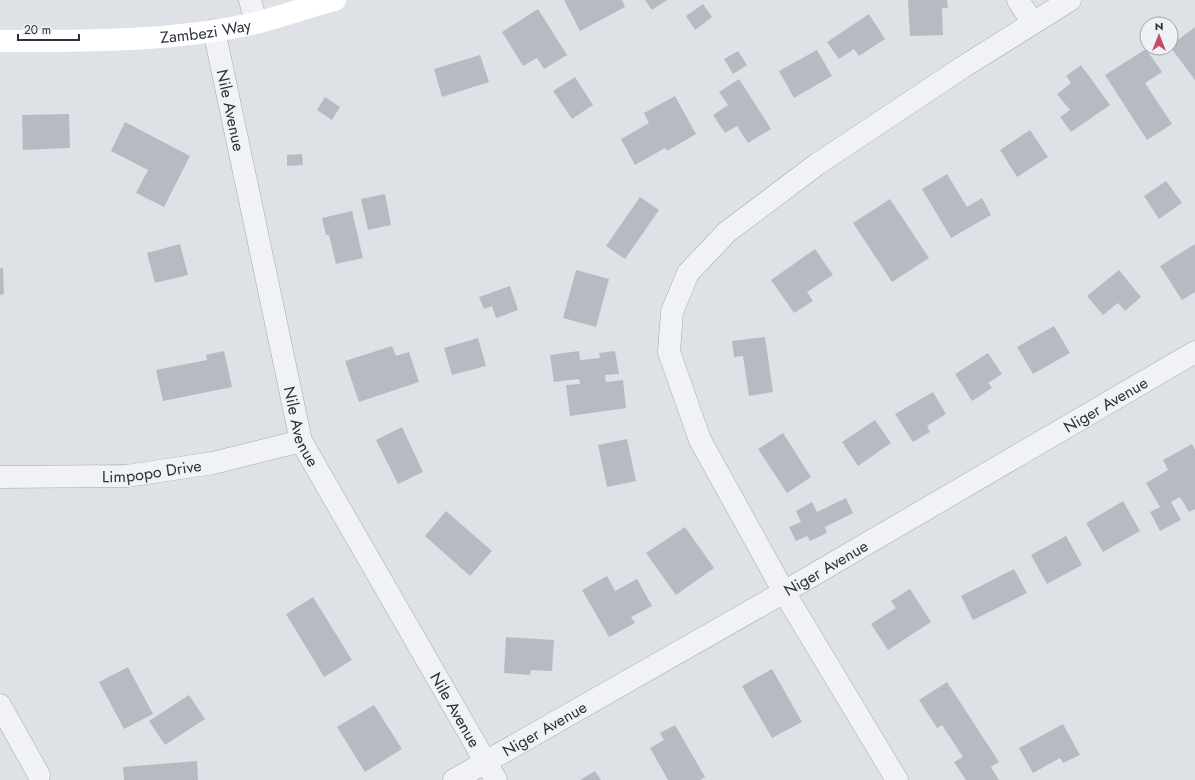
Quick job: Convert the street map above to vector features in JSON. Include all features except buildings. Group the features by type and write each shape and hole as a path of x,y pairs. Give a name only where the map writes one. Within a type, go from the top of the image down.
{"main road":[{"name":"Zambezi Way","path":"0,41 106,41 214,30 256,22 335,0"}],"street":[{"path":"250,0 256,22"},
{"path":"1018,0 1032,22"},
{"path":"897,780 784,592 700,440 669,352 672,312 688,273 727,232 816,165 1032,22 1070,0"},
{"name":"Nile Avenue","path":"214,30 301,441 491,771"},
{"name":"Niger Avenue","path":"454,780 491,771 784,592 1195,352"},
{"name":"Limpopo Drive","path":"0,477 127,476 213,463 301,441"},
{"path":"0,705 38,775"}]}
